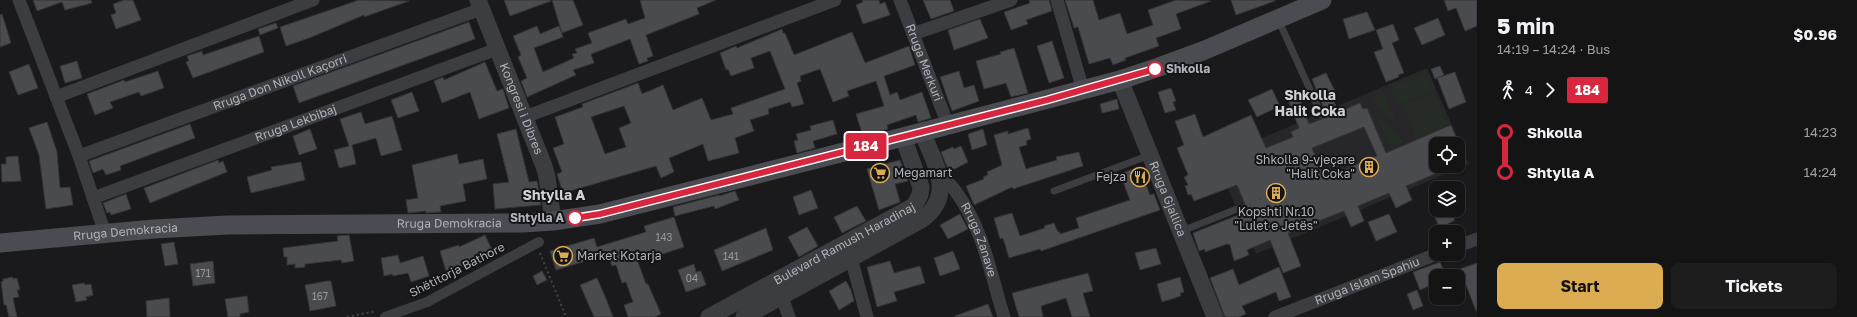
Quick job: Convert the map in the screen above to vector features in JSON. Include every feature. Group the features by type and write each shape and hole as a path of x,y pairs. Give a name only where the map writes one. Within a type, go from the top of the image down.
{"main road":[{"name":"Rruga Demokracia","path":"0,243 105,233 266,224 524,223 553,221 600,214 1120,80 1160,67 1322,0"}],"street":[{"path":"19,0 78,156 105,233"},
{"path":"56,97 313,0"},
{"path":"525,118 836,0"},
{"name":"Rruga Merkuri","path":"900,0 948,125"},
{"path":"913,34 1011,0"},
{"path":"1057,0 1083,90"},
{"name":"Kongresi i Dibres","path":"480,4 547,177 553,221"},
{"name":"Rruga Don Nikoll Kaçorri","path":"78,156 480,4"},
{"name":"Rruga Lekbibaj","path":"93,198 497,49"},
{"name":"Rruga Gjallica","path":"1120,80 1182,231 1215,317"},
{"name":"Bulevard Ramush Haradinaj","path":"744,317 921,220 930,213 937,204 941,191 941,184 922,132"},
{"name":"Bulevard Ramush Haradinaj","path":"710,317 910,209 920,195 921,188 919,178 903,137"},
{"path":"919,178 937,172"},
{"name":"Rruga Zanave","path":"937,172 956,191 974,222 982,243 1004,317"},
{"path":"1465,243 1477,239"},
{"name":"Shëtitorja Bathore","path":"385,317 427,302 539,242"},
{"name":"Rruga Islam Spahiu","path":"1275,317 1429,257"},
{"path":"851,258 867,317"},
{"path":"778,280 789,317"}],"lane":[{"path":"1277,19 1321,114"},
{"path":"1054,191 1150,155"},
{"path":"1182,231 1237,209"}],"path":[{"path":"1237,209 1264,197"},
{"path":"539,242 540,255 566,317"}],"shaded area":[{"path":"1427,68 1457,137 1429,137 1429,173 1448,173 1256,254 1215,158"},
{"path":"1426,72 1434,91 1398,105 1391,87"},
{"path":"1434,93 1448,124 1416,137 1403,105"},
{"path":"1384,94 1398,126 1371,100"},
{"path":"1376,115 1403,142 1390,148"},
{"path":"1465,155 1469,164 1465,166"}],"building":[{"path":"33,0 91,0 92,3 65,10 62,2 37,11"},
{"path":"124,0 133,0 141,20 116,29 111,15 116,13 113,4"},
{"path":"359,0 409,1 364,17 364,15 286,46 280,27"},
{"path":"504,0 550,0 551,1 510,16"},
{"path":"552,0 573,0 583,25 562,33"},
{"path":"640,0 716,0 697,8 699,14 646,35 653,56 647,58 648,61 639,64 630,39 591,54 594,63 573,70 576,75 527,97 521,81 527,78 518,57 521,55 513,36 537,26 540,34 559,26 563,37 534,48 543,72 574,58 572,54 577,53 575,49 592,43 588,33 626,19 628,24 645,18"},
{"path":"862,0 879,0 880,4 885,2 890,15 863,24 856,5 863,2"},
{"path":"923,0 950,0 954,11 931,19"},
{"path":"1029,0 1049,0 1052,11 1026,20 1028,24 1011,30 1004,12 1030,3"},
{"path":"1065,0 1093,0 1099,20 1120,13 1127,34 1153,25 1148,10 1176,0 1211,1 1176,14 1181,29 1156,38 1159,46 1125,58 1126,60 1113,65 1110,58 1089,64 1078,27 1074,28"},
{"path":"1231,0 1275,0 1275,1 1236,15"},
{"path":"1444,0 1477,0 1477,26 1465,31 1456,8 1448,11"},
{"path":"1367,12 1375,30 1349,39 1343,19"},
{"path":"2,14 11,43 0,47 0,15"},
{"path":"1438,18 1445,35 1422,45 1414,28"},
{"path":"980,19 988,38 954,50 948,30"},
{"path":"469,22 475,39 299,103 293,86"},
{"path":"276,23 278,28 260,35 258,29"},
{"path":"1393,24 1399,40 1392,43 1404,73 1398,75 1399,77 1386,82 1374,52 1383,49 1376,30"},
{"path":"782,29 794,55 852,32 865,63 909,46 915,65 884,76 890,95 897,92 900,100 922,92 931,118 918,122 916,115 887,125 888,129 863,136 856,114 884,106 876,81 847,91 849,96 833,102 820,69 800,76 801,81 797,83 804,104 792,107 790,102 768,109 769,114 750,120 754,131 735,138 739,153 708,161 703,144 669,158 674,172 661,178 656,166 563,193 557,174 562,172 553,148 564,144 555,117 583,107 582,104 638,83 642,94 663,85 673,110 702,98 711,120 733,114 731,108 785,89 770,51 751,58 754,68 731,76 728,69 726,70 720,53 736,46 737,48","holes":["624,106 631,123 619,128 626,147 605,154 591,117"]},
{"path":"259,36 264,52 193,78 186,62 189,61 187,56 202,51 203,55"},
{"path":"1052,41 1064,78 1049,83 1037,46"},
{"path":"1014,48 1028,93 1011,97 1006,83 984,89 976,61 1001,54 1000,52"},
{"path":"77,61 82,78 65,83 60,66"},
{"path":"485,62 497,91 503,89 509,108 479,119 470,92 442,103 434,81 443,77 444,80"},
{"path":"29,64 38,88 18,95 9,72"},
{"path":"1440,66 1444,75 1435,79 1431,69"},
{"path":"158,71 164,88 141,96 139,92 110,102 113,108 95,115 87,94 124,80 125,82"},
{"path":"959,71 964,88 974,85 979,101 952,111 940,77"},
{"path":"1455,72 1466,102 1449,109 1437,78"},
{"path":"1326,73 1335,91 1331,93 1338,112 1360,103 1363,109 1367,108 1386,153 1451,125 1456,137 1429,137 1429,173 1437,173 1406,186 1412,200 1396,208 1389,193 1358,206 1364,221 1351,227 1344,211 1288,233 1301,266 1283,273 1270,240 1247,250 1249,255 1234,261 1230,245 1227,244 1205,252 1205,249 1199,251 1193,233 1248,211 1237,185 1194,201 1191,194 1188,195 1185,186 1188,185 1184,177 1188,175 1177,148 1184,145 1175,121 1195,114 1203,137 1251,115 1266,148 1293,137 1291,132 1299,128 1286,95 1297,91 1309,124 1327,117 1312,79","holes":["1364,127 1377,156 1324,178 1312,148"]},
{"path":"1171,88 1176,101 1173,102 1176,110 1165,113 1158,92"},
{"path":"1272,89 1280,106 1257,117 1248,100"},
{"path":"412,92 419,111 398,118 391,100"},
{"path":"1117,99 1119,109 1102,113 1100,104"},
{"path":"361,112 365,124 392,116 402,150 381,156 376,138 352,145 356,164 339,168 334,150 349,146 340,119"},
{"path":"833,120 837,134 813,141 815,148 797,153 794,141 798,140 796,134 811,130 810,126"},
{"path":"47,122 57,152 60,188 70,187 73,205 46,209 39,155 29,128"},
{"path":"190,124 195,138 120,166 121,170 106,175 103,169 93,173 89,161"},
{"path":"1028,128 1031,139 1026,141 1027,145 1019,147 1026,169 1057,160 1056,157 1079,152 1083,166 1013,189 1012,187 974,205 966,186 984,179 983,177 988,175 987,172 1002,165 994,135 1008,131 1008,134"},
{"path":"310,129 317,149 299,155 293,136"},
{"path":"516,129 529,182 537,181 541,205 495,209 493,184 509,182 497,134"},
{"path":"983,129 987,145 972,150 968,134"},
{"path":"961,146 968,162 949,172 941,152 953,147 954,149"},
{"path":"457,154 459,164 483,159 487,179 463,184 466,201 440,206 441,212 426,213 426,211 408,213 406,200 418,198 412,165"},
{"path":"18,156 21,181 2,182 1,164 6,164 6,157"},
{"path":"218,160 219,163 223,161 227,172 150,203 144,188"},
{"path":"900,160 908,181 895,184 900,202 879,210 867,169"},
{"path":"301,162 305,180 251,193 247,177 272,170 271,167"},
{"path":"1139,167 1150,195 1154,194 1160,210 1041,251 1040,249 1009,258 1003,238 1000,239 994,218 1012,213 1020,236 1045,228 1044,226 1054,223 1060,234 1079,228 1076,218 1130,200 1120,174"},
{"path":"811,190 818,208 799,215 793,197"},
{"path":"735,191 739,200 715,209 714,206 675,216 673,207"},
{"path":"126,194 131,209 111,215 110,212 107,213 103,203"},
{"path":"857,206 866,221 842,233 834,217"},
{"path":"960,214 968,229 948,239 940,225"},
{"path":"1389,214 1397,232 1376,241 1368,222"},
{"path":"674,217 684,247 638,262 646,284 648,284 661,314 655,317 628,317 624,305 633,302 626,282 622,283 616,265 612,266 608,254 556,270 550,251 594,238 597,247 646,232 644,226"},
{"path":"1434,217 1454,217 1455,220 1446,225 1438,225"},
{"path":"807,227 818,246 799,257 788,237"},
{"path":"766,228 773,250 722,271 714,250"},
{"path":"349,235 354,261 342,263 341,260 305,264 305,267 295,268 295,264 287,265 287,257 284,257 283,248 338,241 337,236"},
{"path":"485,235 495,256 477,264 476,262 446,271 440,251 459,245 459,247"},
{"path":"174,242 178,264 165,266 161,244"},
{"path":"1156,248 1161,264 1140,270 1135,253"},
{"path":"953,251 960,269 940,276 934,258"},
{"path":"398,255 400,263 423,256 429,276 411,282 408,273 384,276 381,258"},
{"path":"213,261 215,283 193,286 190,264"},
{"path":"890,261 894,273 920,266 925,283 894,292 897,301 877,307 867,267"},
{"path":"1440,262 1443,269 1429,269 1429,286 1420,290 1413,272"},
{"path":"1477,263 1477,311 1465,282 1465,269 1460,269"},
{"path":"694,264 696,272 701,271 706,285 686,292 678,270"},
{"path":"1279,267 1291,297 1279,301 1276,292 1242,306 1246,314 1239,317 1225,317 1210,278 1233,269 1239,285"},
{"path":"542,271 547,280 537,285 533,276"},
{"path":"1088,273 1093,291 1083,293 1090,317 1072,317 1066,298 1041,306 1043,317 1019,317 1012,293"},
{"path":"13,277 13,279 17,278 20,290 17,290 19,297 13,298 17,317 9,317 6,305 4,305 1,282 3,279"},
{"path":"1180,277 1184,292 1180,293 1181,296 1162,302 1157,284"},
{"path":"597,278 613,317 594,317 580,285"},
{"path":"331,281 336,306 310,311 305,285"},
{"path":"846,281 851,290 854,301 839,310 829,291"},
{"path":"84,283 85,285 91,284 93,295 86,297 87,300 76,302 72,285"},
{"path":"1417,290 1423,306 1413,310 1407,294"},
{"path":"247,296 249,312 240,314 240,317 228,317 225,299"},
{"path":"169,298 170,317 147,317 146,301"},
{"path":"988,304 993,317 955,317 955,316"}],"bus line":[{"name":"184","path":"575,218 600,214 903,137 1047,100 1155,69"}],"place":[{"name":"Shkolla","path":"1155,69"},
{"name":"Shkolla 9-vjeçare \"Halit Coka\"","path":"1369,167"},
{"name":"Megamart","path":"880,173"},
{"name":"Fejza","path":"1140,177"},
{"name":"Kopshti Nr.10 \"Lulet e Jetës\"","path":"1276,193"},
{"name":"Shtylla A","path":"575,218"},
{"name":"Market Kotarja","path":"563,256"}],"district":[{"name":"Shkolla Halit Coka","path":"1310,104"},
{"name":"Shtylla A","path":"554,195"}]}
